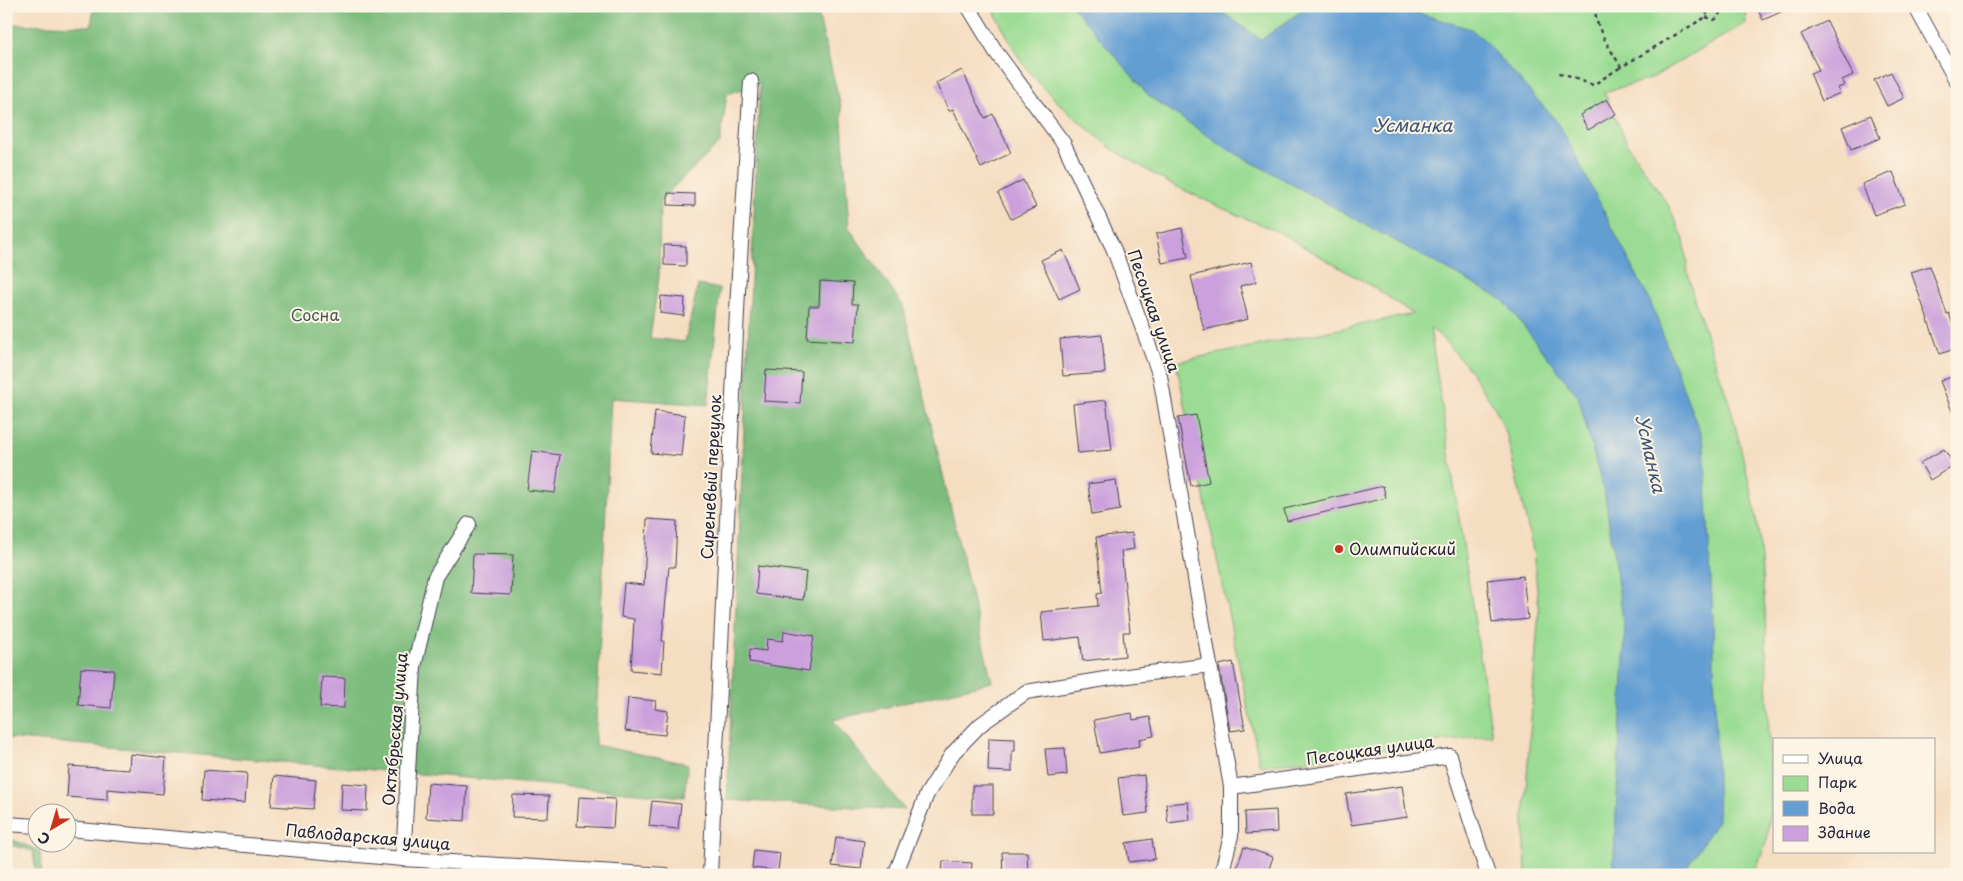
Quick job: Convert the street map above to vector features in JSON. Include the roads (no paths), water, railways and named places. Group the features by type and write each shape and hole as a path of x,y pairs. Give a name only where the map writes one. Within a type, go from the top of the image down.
{"street":[{"name":"Песоцкая улица","path":"968,6 996,52 1064,144 1114,250 1160,376 1230,787 1231,836 1221,875"},
{"path":"1915,6 1957,82"},
{"name":"Сиреневый переулок","path":"710,875 738,291 751,81"},
{"name":"Октябрьская улица","path":"403,858 414,667 435,577 469,524"},
{"path":"896,874 927,794 953,753 980,725 1026,692 1210,665"},
{"name":"Песоцкая улица","path":"1230,787 1450,756 1488,875"},
{"path":"6,824 28,825"},
{"name":"Павлодарская улица","path":"78,830 403,858 665,875"}],"water":[{"name":"Усманка","path":"1072,6 1214,6 1261,40 1308,6 1395,6 1471,29 1484,40 1559,124 1650,301 1704,443 1713,620 1718,821 1681,875 1613,875 1625,633 1605,496 1578,396 1503,300 1226,148 1150,97"}],"place":[{"name":"Олимпийский","path":"1339,549"}],"park label":[{"name":"Сосна","path":"315,315"}]}
